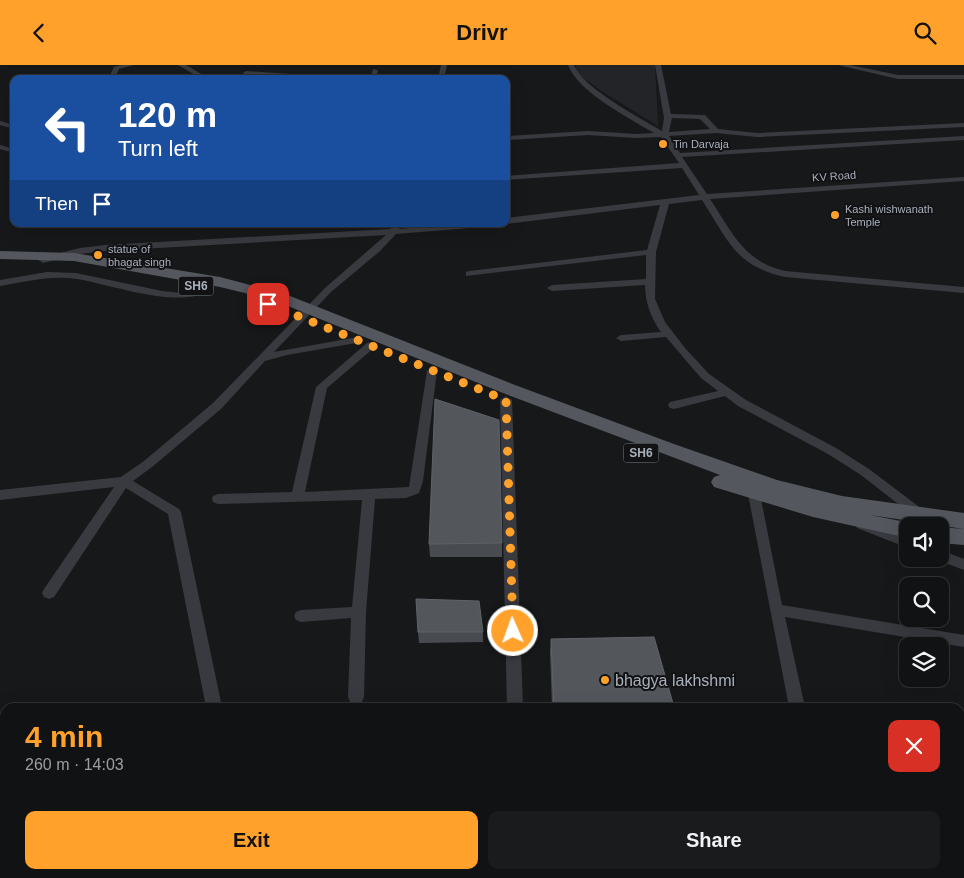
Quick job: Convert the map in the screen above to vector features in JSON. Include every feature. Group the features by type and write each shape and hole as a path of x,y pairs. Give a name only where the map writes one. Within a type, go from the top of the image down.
{"main road":[{"name":"SH6","path":"0,255 60,255 220,282 278,297 365,343 650,457 754,494 845,519 899,528"},
{"name":"SH6","path":"0,261 43,260 159,278 306,313 667,449 772,485 842,503 964,521"},
{"path":"949,536 964,537"}],"street":[{"path":"113,75 116,68 131,65"},
{"path":"181,65 200,75"},
{"path":"571,65 574,73 582,82 632,117 665,135 741,253 767,269 804,276 964,290"},
{"path":"658,65 668,116 665,135"},
{"path":"841,65 898,77 964,77"},
{"path":"374,75 375,70"},
{"path":"245,72 284,75"},
{"path":"668,116 702,117 716,131"},
{"path":"510,138 588,133 636,137 716,131 757,135 964,125"},
{"path":"677,155 964,138"},
{"path":"510,178 684,165"},
{"name":"KV Road","path":"510,221 706,197 964,179"},
{"path":"665,203 651,252 650,299 654,311 669,334 705,377 742,403 832,451 865,471 923,516"},
{"path":"43,260 60,255 105,248 417,227"},
{"path":"49,593 124,481 148,465 217,406 326,292 395,228"},
{"path":"469,274 651,252"},
{"path":"0,283 47,275 76,276 162,295 181,296 207,288"},
{"path":"552,288 650,282"},
{"path":"621,338 669,334"},
{"path":"262,359 286,352 365,343"},
{"path":"298,496 322,387 365,343"},
{"path":"218,499 369,495 406,493 414,490 432,371"},
{"path":"674,405 726,392"},
{"path":"506,400 516,703"},
{"path":"0,495 124,481 174,512 213,703"},
{"path":"754,494 796,703"},
{"path":"356,697 359,612 369,495"},
{"path":"808,495 845,519 899,540"},
{"path":"949,559 964,565"},
{"path":"776,610 964,641"},
{"path":"301,616 359,612"}],"shaded area":[{"path":"576,65 655,65 658,126 600,90 576,72"}],"building":[{"path":"435,399 499,420 502,543 429,544"},
{"path":"416,599 479,601 483,632 418,632"},
{"name":"bhagya lakhshmi","path":"654,637 673,703 554,703 551,639"}],"place":[{"name":"Tin Darvaja","path":"663,144"},
{"name":"Kashi wishwanath Temple","path":"835,215"},
{"name":"statue of bhagat singh","path":"98,255"},
{"name":"bhagya lakhshmi","path":"605,680"}],"route":[{"path":"268,304 506,400 513,631"}]}
